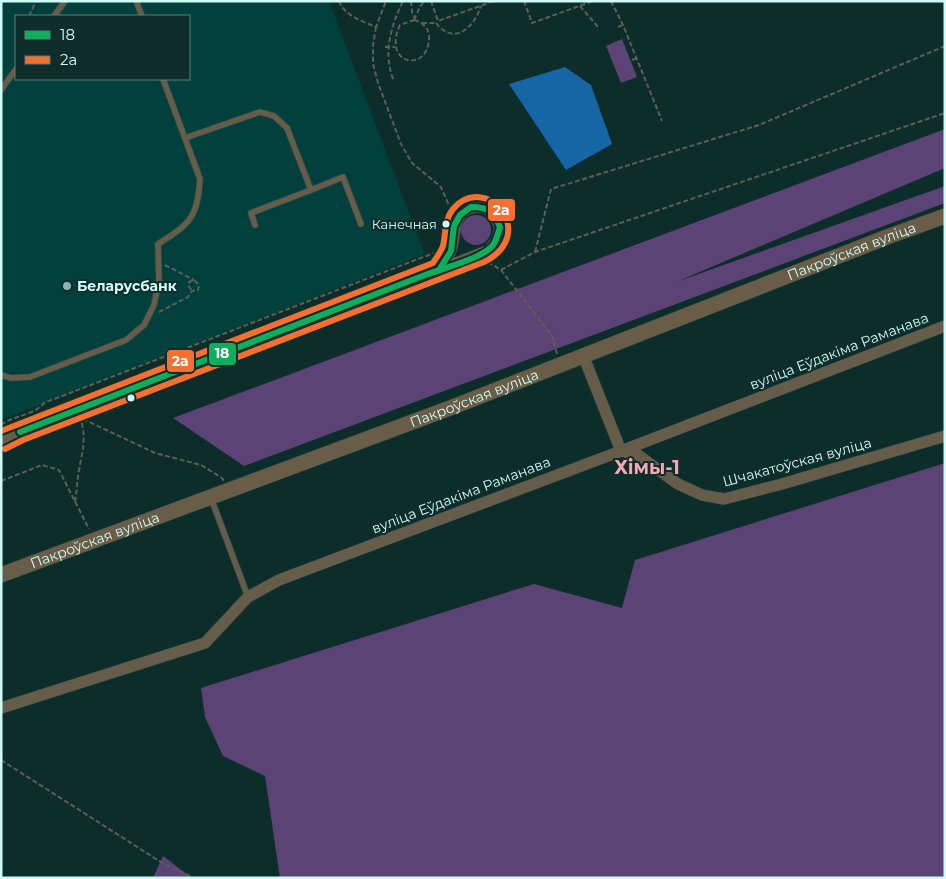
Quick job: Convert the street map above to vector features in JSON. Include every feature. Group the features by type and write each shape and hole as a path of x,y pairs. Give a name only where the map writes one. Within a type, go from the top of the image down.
{"street":[{"path":"1,441 20,432 439,270 489,250 497,240 500,227 495,215 484,207 471,208 460,215 454,226 451,251 439,270"},
{"name":"Пакроўская вуліца","path":"1,575 450,408 945,216"},
{"name":"вуліца Еўдакіма Раманава","path":"1,708 205,643 248,597 287,577 622,451 945,326"},
{"path":"583,355 622,451"},
{"name":"Шчакатоўская вуліца","path":"622,451 638,455 678,484 702,495 724,499 945,436"}],"lane":[{"path":"55,15 65,1"},
{"path":"136,1 142,15"},
{"path":"1,90 15,70"},
{"path":"1,375 11,378 30,376 126,340 144,325 154,305 159,281 158,244 182,228 194,213 199,196 200,179 163,80"},
{"path":"185,138 260,112 274,116 288,128 311,190"},
{"path":"255,225 251,212 344,178 361,224"},
{"path":"211,498 248,597"}],"path":[{"path":"29,15 36,1"},
{"path":"339,1 342,9 376,27"},
{"path":"386,1 376,27 373,64 378,83 403,149 412,163 441,187 452,211"},
{"path":"392,79 387,47 403,1"},
{"path":"411,1 414,19 422,23 429,33 427,51 421,58 414,61 399,56 395,47 396,33 400,25 414,19 424,1"},
{"path":"431,1 437,22 445,32 450,34 466,30 481,6"},
{"path":"422,23 437,22 494,1"},
{"path":"524,1 532,23 593,1"},
{"path":"610,1 623,25 662,121"},
{"path":"580,6 598,27"},
{"path":"618,27 623,25"},
{"path":"535,252 551,189 759,125 945,46"},
{"path":"387,47 395,47"},
{"path":"632,60 637,58"},
{"path":"502,270 535,252 945,113"},
{"path":"1,425 6,421 39,409 44,404 418,260 437,252 442,245"},
{"path":"478,254 502,270 552,336 560,364"},
{"path":"418,260 420,264"},
{"path":"148,317 188,296 192,291 196,291 199,286 198,281 158,262"},
{"path":"192,291 188,285 194,280"},
{"path":"71,394 72,398"},
{"path":"107,412 147,396"},
{"path":"74,502 84,451 84,433 80,418 155,453 201,465 222,478 228,491"},
{"path":"1,481 42,465 59,470 95,540"},
{"path":"1,760 167,866 196,878"}],"shaded area":[{"path":"1,1 329,1 425,254 1,420"},
{"path":"622,39 637,77 621,83 606,46"},
{"path":"945,129 945,168 676,282 945,186 945,203 244,466 173,418"},
{"path":"476,215 487,219 491,230 487,241 476,245 465,241 461,230 465,219"},
{"path":"945,463 945,878 280,878 265,776 223,756 205,717 201,688 534,584 622,608 635,560"},
{"path":"163,856 192,878 153,878"}],"water":[{"path":"565,67 591,85 612,144 566,170 509,84"}],"transit line":[{"name":"2а","path":"1,431 433,263 443,246 450,213 466,199 480,197 492,202 502,211 508,223 507,237 500,250 484,262 23,440 5,449"},
{"name":"18","path":"471,207 486,209 495,217 500,227 494,243 488,250 472,259 425,275 439,270 451,251 454,226 460,215 471,207"},
{"name":"18","path":"20,432 425,275"},
{"name":"18","path":"20,432 425,275"}],"place":[{"name":"Канечная","path":"446,224"},
{"name":"Беларусбанк","path":"67,286"}],"district":[{"name":"Хімы-1","path":"647,467"}]}
